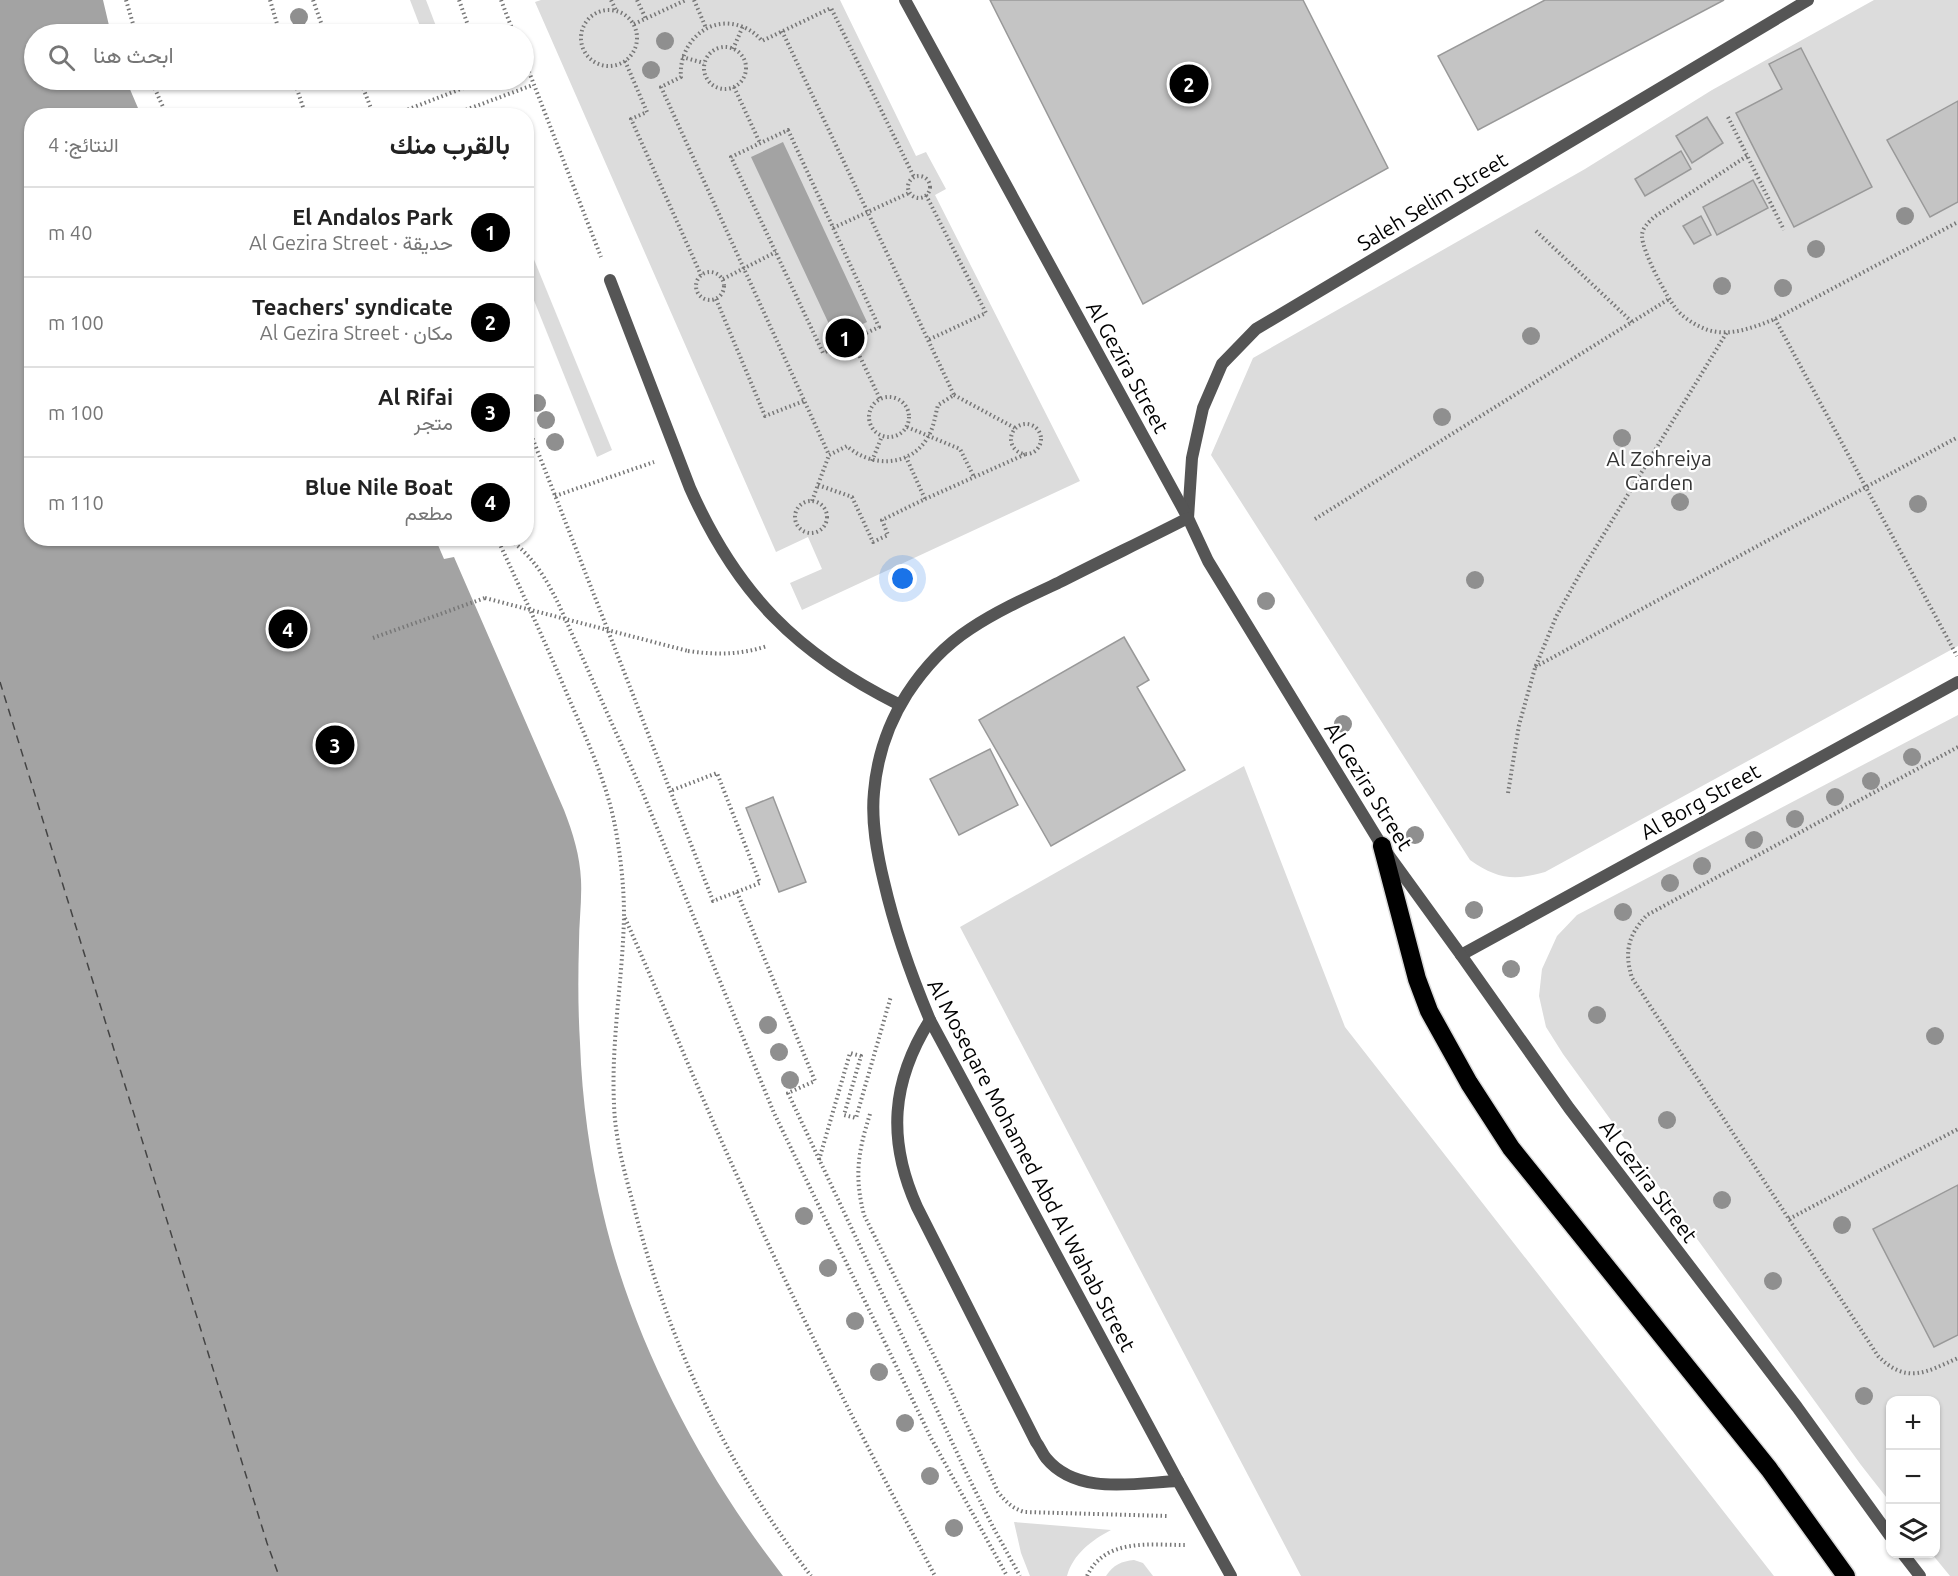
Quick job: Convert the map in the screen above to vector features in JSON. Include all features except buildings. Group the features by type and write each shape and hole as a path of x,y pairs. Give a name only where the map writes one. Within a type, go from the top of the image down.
{"highway":[{"path":"1382,846 1417,979 1429,1011 1469,1083 1511,1148 1769,1469 1846,1576"}],"street":[{"name":"Al Gezira Street","path":"905,0 1188,518 1208,561 1382,846 1569,1108 1797,1407 1886,1530"},
{"name":"Saleh Selim Street","path":"1188,518 1192,458 1203,408 1222,363 1256,329 1808,0"},
{"path":"610,280 690,488 705,521 744,582 792,635 825,662 861,686 900,705"},
{"name":"Al Moseqare Mohamed Abd Al Wahab Street","path":"1188,518 1006,608 969,629 942,650 919,676 900,705 886,736 878,764 873,823 879,859 904,955 930,1020 1231,1576"},
{"name":"Al Borg Street","path":"1461,954 1958,682"},
{"path":"930,1020 918,1039 901,1084 897,1109 900,1159 917,1207 1036,1442 1046,1458 1060,1471 1076,1480 1095,1484 1178,1481"},
{"path":"1906,1558 1920,1576"}],"path":[{"path":"126,0 133,24"},
{"path":"270,0 277,24"},
{"path":"313,0 321,24"},
{"path":"459,0 467,24"},
{"path":"501,0 510,24"},
{"path":"611,0 616,11"},
{"path":"637,0 646,19"},
{"path":"634,24 686,0"},
{"path":"694,0 706,28"},
{"path":"829,455 661,87 681,77 682,57 688,45 706,28 718,24 743,26 762,41 831,8 914,177"},
{"path":"605,10 616,11 627,16 634,24 638,35 637,45 625,61 615,65 603,65 593,61 586,53 582,42 582,32 587,22 595,14 605,10"},
{"path":"734,49 743,26"},
{"path":"782,31 954,395 1015,428"},
{"path":"719,48 734,49 741,54 745,63 746,73 742,81 725,90 715,87 708,81 704,72 704,63 713,51 719,48"},
{"path":"682,57 704,63"},
{"path":"625,61 647,111 631,119 701,275"},
{"path":"734,87 760,143"},
{"path":"534,88 610,280"},
{"path":"155,90 163,108"},
{"path":"297,90 303,108"},
{"path":"364,90 371,108"},
{"path":"417,108 460,90"},
{"path":"471,108 519,90"},
{"path":"1728,117 1784,230"},
{"path":"788,130 833,228 879,327 823,353 731,157 788,130"},
{"path":"1747,156 1654,217 1646,224 1642,234 1643,247 1678,312 1709,330 1727,332 1744,330 1775,319 1958,222"},
{"path":"920,176 929,184 926,195 920,198 909,193 909,181 914,177 920,176"},
{"path":"833,228 909,193"},
{"path":"926,195 986,314 928,340"},
{"path":"1536,231 1632,322"},
{"path":"723,279 776,252"},
{"path":"716,274 723,279 722,294 716,299 708,300 701,297 697,289 697,282 701,275 716,274"},
{"path":"716,299 765,416 804,400"},
{"path":"1315,519 1669,299"},
{"path":"1775,319 1958,657"},
{"path":"1508,793 1519,726 1535,668 1556,617 1581,570 1727,332"},
{"path":"852,340 880,399"},
{"path":"812,501 829,455 847,446 854,453 872,461 894,461 906,457 923,445 929,436 938,405 954,395"},
{"path":"890,397 900,399 907,407 910,416 907,427 901,434 891,437 882,436 874,430 870,423 869,414 873,405 880,399 890,397"},
{"path":"818,485 852,497 873,542 888,535 882,520 1034,452 1040,446 1042,437 1039,429 1032,424 1023,423 1015,428 1011,436 1012,444 1017,452 1026,454"},
{"path":"907,427 960,449 974,477"},
{"path":"872,461 882,436"},
{"path":"1535,668 1958,436"},
{"path":"534,442 555,496 670,791 713,901 760,883 717,773 670,791"},
{"path":"906,457 925,499"},
{"path":"555,496 657,462"},
{"path":"812,501 820,504 826,511 826,520 822,529 814,533 805,532 797,527 794,518 796,509 802,502 812,501"},
{"path":"501,546 540,630 601,776 615,831 621,866 624,915 613,1060 614,1108 627,1180 645,1252 669,1321 697,1389 731,1455 760,1504 811,1576"},
{"path":"516,546 529,557 547,579 642,790 774,1113 931,1438 1007,1576"},
{"path":"373,638 485,598 688,651 710,654 733,654 753,650 792,635"},
{"path":"1958,747 1653,912 1637,925 1628,951 1628,965 1632,978 1878,1356 1888,1367 1902,1373 1916,1374 1958,1358"},
{"path":"736,892 815,1081 788,1094 967,1474 1020,1576"},
{"path":"624,915 743,1190 801,1314 935,1576"},
{"path":"819,1160 850,1053 861,1056 844,1115 856,1118 904,955"},
{"path":"1789,1219 1958,1129"},
{"path":"1088,1576 1096,1562 1106,1553 1120,1547 1214,1545"}],"green space":[{"path":"410,0 426,0 435,24 419,24"},
{"path":"541,0 840,0 916,156 926,152 946,189 935,195 1080,481 802,610 790,583 822,569 808,537 776,552 535,2"},
{"name":"Al Zohreiya Garden","path":"1874,0 1958,0 1958,646 1545,872 1524,877 1497,875 1470,860 1211,455 1253,358 1585,169 1712,90"},
{"path":"534,260 612,450 597,457 534,300"},
{"path":"1958,715 1958,1576 1950,1576 1935,1558 1940,1558 1940,1396 1886,1396 1886,1497 1563,1054 1546,1027 1539,996 1542,969 1557,936 1577,915"},
{"path":"1244,766 1345,1027 1774,1576 1301,1576 960,927"},
{"path":"1014,1522 1111,1530 1084,1548 1074,1561 1067,1576 1030,1576 1021,1553"},
{"path":"1134,1560 1143,1563 1153,1576 1106,1576 1118,1564"}],"shaded area":[{"path":"0,0 103,0 109,24 24,24 24,90 130,90 138,108 24,108 24,546 438,546 444,559 454,557 564,810 578,853 581,888 579,1031 587,1129 603,1213 616,1261 632,1310 674,1404 725,1494 783,1576 0,1576"},
{"path":"783,142 867,322 835,337 751,157"}],"ferry route":[{"path":"0,682 279,1576"}],"place":[{"name":"Teachers' syndicate","path":"1189,84"},
{"name":"El Andalos Park","path":"845,338"},
{"name":"Blue Nile Boat","path":"288,629"},
{"name":"Al Rifai","path":"335,745"}]}
